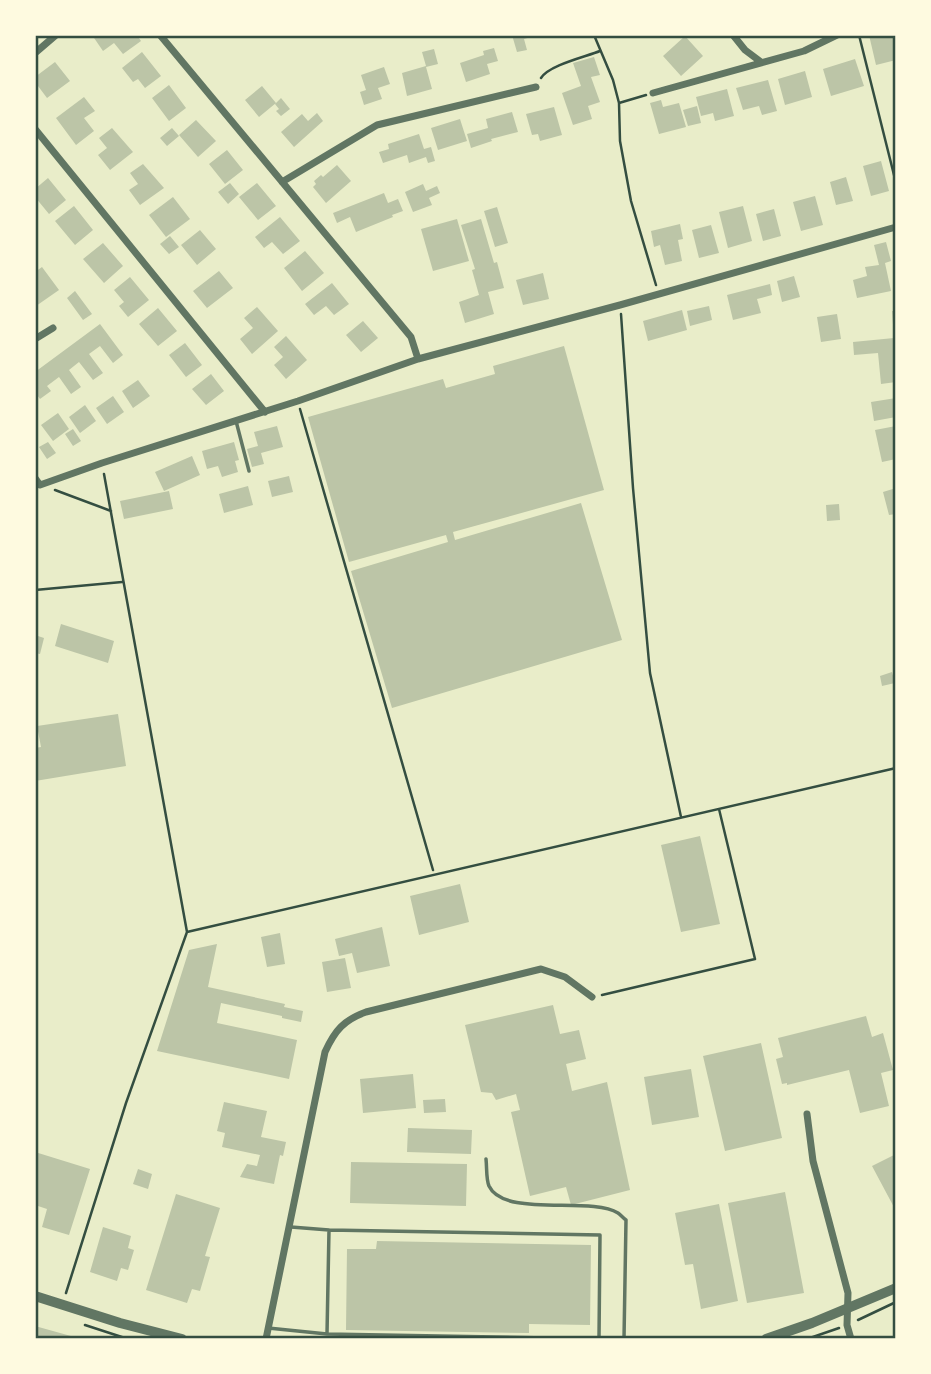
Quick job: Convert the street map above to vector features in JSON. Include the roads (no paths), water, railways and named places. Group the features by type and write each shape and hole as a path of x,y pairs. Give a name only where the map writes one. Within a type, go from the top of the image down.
{"street":[{"path":"35,53 56,35"},
{"path":"160,35 411,337 418,359"},
{"path":"733,35 746,51 761,62"},
{"path":"653,93 804,51 837,35"},
{"path":"282,182 377,125 536,87"},
{"path":"35,129 265,412"},
{"path":"38,482 265,412 418,359 896,227"},
{"path":"35,339 52,328"},
{"path":"266,1339 325,1052 341,1026 352,1017 541,968 565,976 592,997"},
{"path":"807,1114 813,1161 848,1293 847,1325 850,1339"},
{"path":"766,1339 896,1288"},
{"path":"35,1296 152,1336 182,1339"}],"lane":[{"path":"236,421 249,471"},
{"path":"486,1159 488,1184 494,1194 502,1199 561,1206 594,1206 617,1212 626,1220 624,1339"},
{"path":"268,1328 327,1334 599,1339 600,1234 329,1230 289,1226"},
{"path":"327,1334 329,1230"}]}
